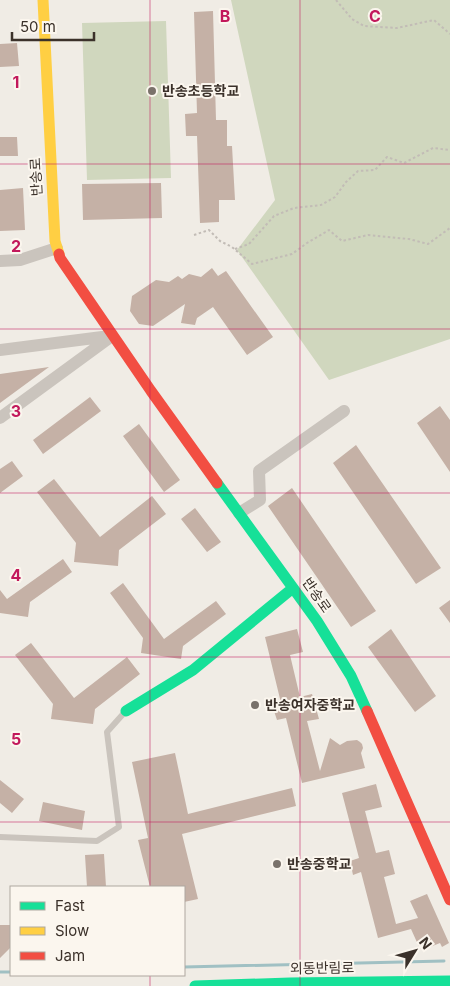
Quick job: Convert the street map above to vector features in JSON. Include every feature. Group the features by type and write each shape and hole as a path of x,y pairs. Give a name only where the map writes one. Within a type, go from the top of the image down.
{"street":[{"name":"반송로","path":"43,0 54,241 60,258 156,399 317,621 351,676 450,900"},
{"path":"0,261 20,260 57,248"},
{"path":"0,350 112,336"},
{"path":"0,418 112,336"},
{"path":"239,512 260,500 259,470 344,411"},
{"path":"126,711 192,670 293,588"},
{"name":"외동반림로","path":"195,986 450,981"}],"lane":[{"path":"0,836 97,841 119,827 107,732 126,711"}],"path":[{"path":"336,0 352,19 364,26 397,28 434,20 450,34"},
{"path":"235,249 249,244 274,216 294,208 321,205 335,197 346,182 358,171 375,170 387,157 404,163 433,148 450,150"},
{"path":"194,235 209,230 220,241 235,249 252,264 292,254 328,230 342,240 368,236 409,239 428,244 450,228"}],"green space":[{"path":"231,0 450,0 450,339 329,380 237,250 275,200"},
{"path":"166,21 171,178 87,180 82,23"}],"building":[{"path":"213,11 216,120 227,120 227,146 232,146 235,200 219,200 219,222 200,223 197,136 186,136 185,114 197,113 194,12"},
{"path":"17,43 19,66 0,67 0,44"},
{"path":"0,137 17,137 18,156 0,156"},
{"path":"161,183 162,218 83,220 82,184"},
{"path":"23,188 25,230 0,231 0,190"},
{"path":"212,268 218,276 226,271 273,337 247,355 213,307 197,318 195,325 181,323 185,304 153,326 139,324 130,311 132,296 156,280 169,282 178,276 182,279 189,274 201,277"},
{"path":"49,367 0,403 0,374"},
{"path":"90,397 101,411 43,454 33,440"},
{"path":"440,406 450,420 450,472 417,423"},
{"path":"139,424 180,480 164,492 123,436"},
{"path":"356,445 441,568 416,584 333,463"},
{"path":"12,461 23,476 0,493 0,469"},
{"path":"54,479 100,537 152,496 166,514 119,550 118,566 74,562 76,543 37,492"},
{"path":"292,488 376,611 351,627 268,506"},
{"path":"195,508 221,542 207,552 181,519"},
{"path":"63,559 72,572 30,602 28,617 0,613 0,590 7,599"},
{"path":"123,583 164,639 216,601 226,614 183,646 181,659 141,653 143,638 110,593"},
{"path":"450,600 450,623 439,608"},
{"path":"297,629 303,652 290,655 300,697 312,694 319,719 307,721 320,771 330,738 340,745 347,741 357,740 360,742 363,748 361,753 365,768 302,783 286,718 277,720 272,705 281,703 265,637"},
{"path":"391,629 436,696 415,712 368,647"},
{"path":"31,643 74,698 127,657 140,674 95,709 93,724 51,719 53,704 15,655"},
{"path":"175,753 188,814 292,788 296,806 182,834 198,899 185,902 185,886 150,886 138,840 148,838 132,762"},
{"path":"0,780 24,799 12,813 0,803"},
{"path":"376,784 382,807 365,811 376,853 389,850 395,874 384,877 396,924 418,918 410,901 427,894 449,943 442,947 440,943 420,949 411,929 378,938 361,872 353,875 350,861 359,858 342,793"},
{"path":"43,802 85,811 82,830 39,821"},
{"path":"104,854 106,886 87,886 85,855"},
{"path":"0,925 10,925 10,948 0,958"}],"waterway":[{"path":"185,967 444,961"},
{"path":"0,972 10,972"}],"traffic: fast":[{"path":"217,483 317,621 351,676 367,711"},
{"path":"126,711 193,670 293,588"},
{"path":"195,986 450,981"}],"traffic: slow":[{"path":"43,0 55,241 59,254"}],"traffic: jam":[{"path":"59,254 151,391 217,483"},
{"path":"367,711 450,900"}],"place":[{"name":"반송초등학교","path":"152,91"},
{"name":"반송여자중학교","path":"255,705"},
{"name":"반송중학교","path":"277,864"}]}
